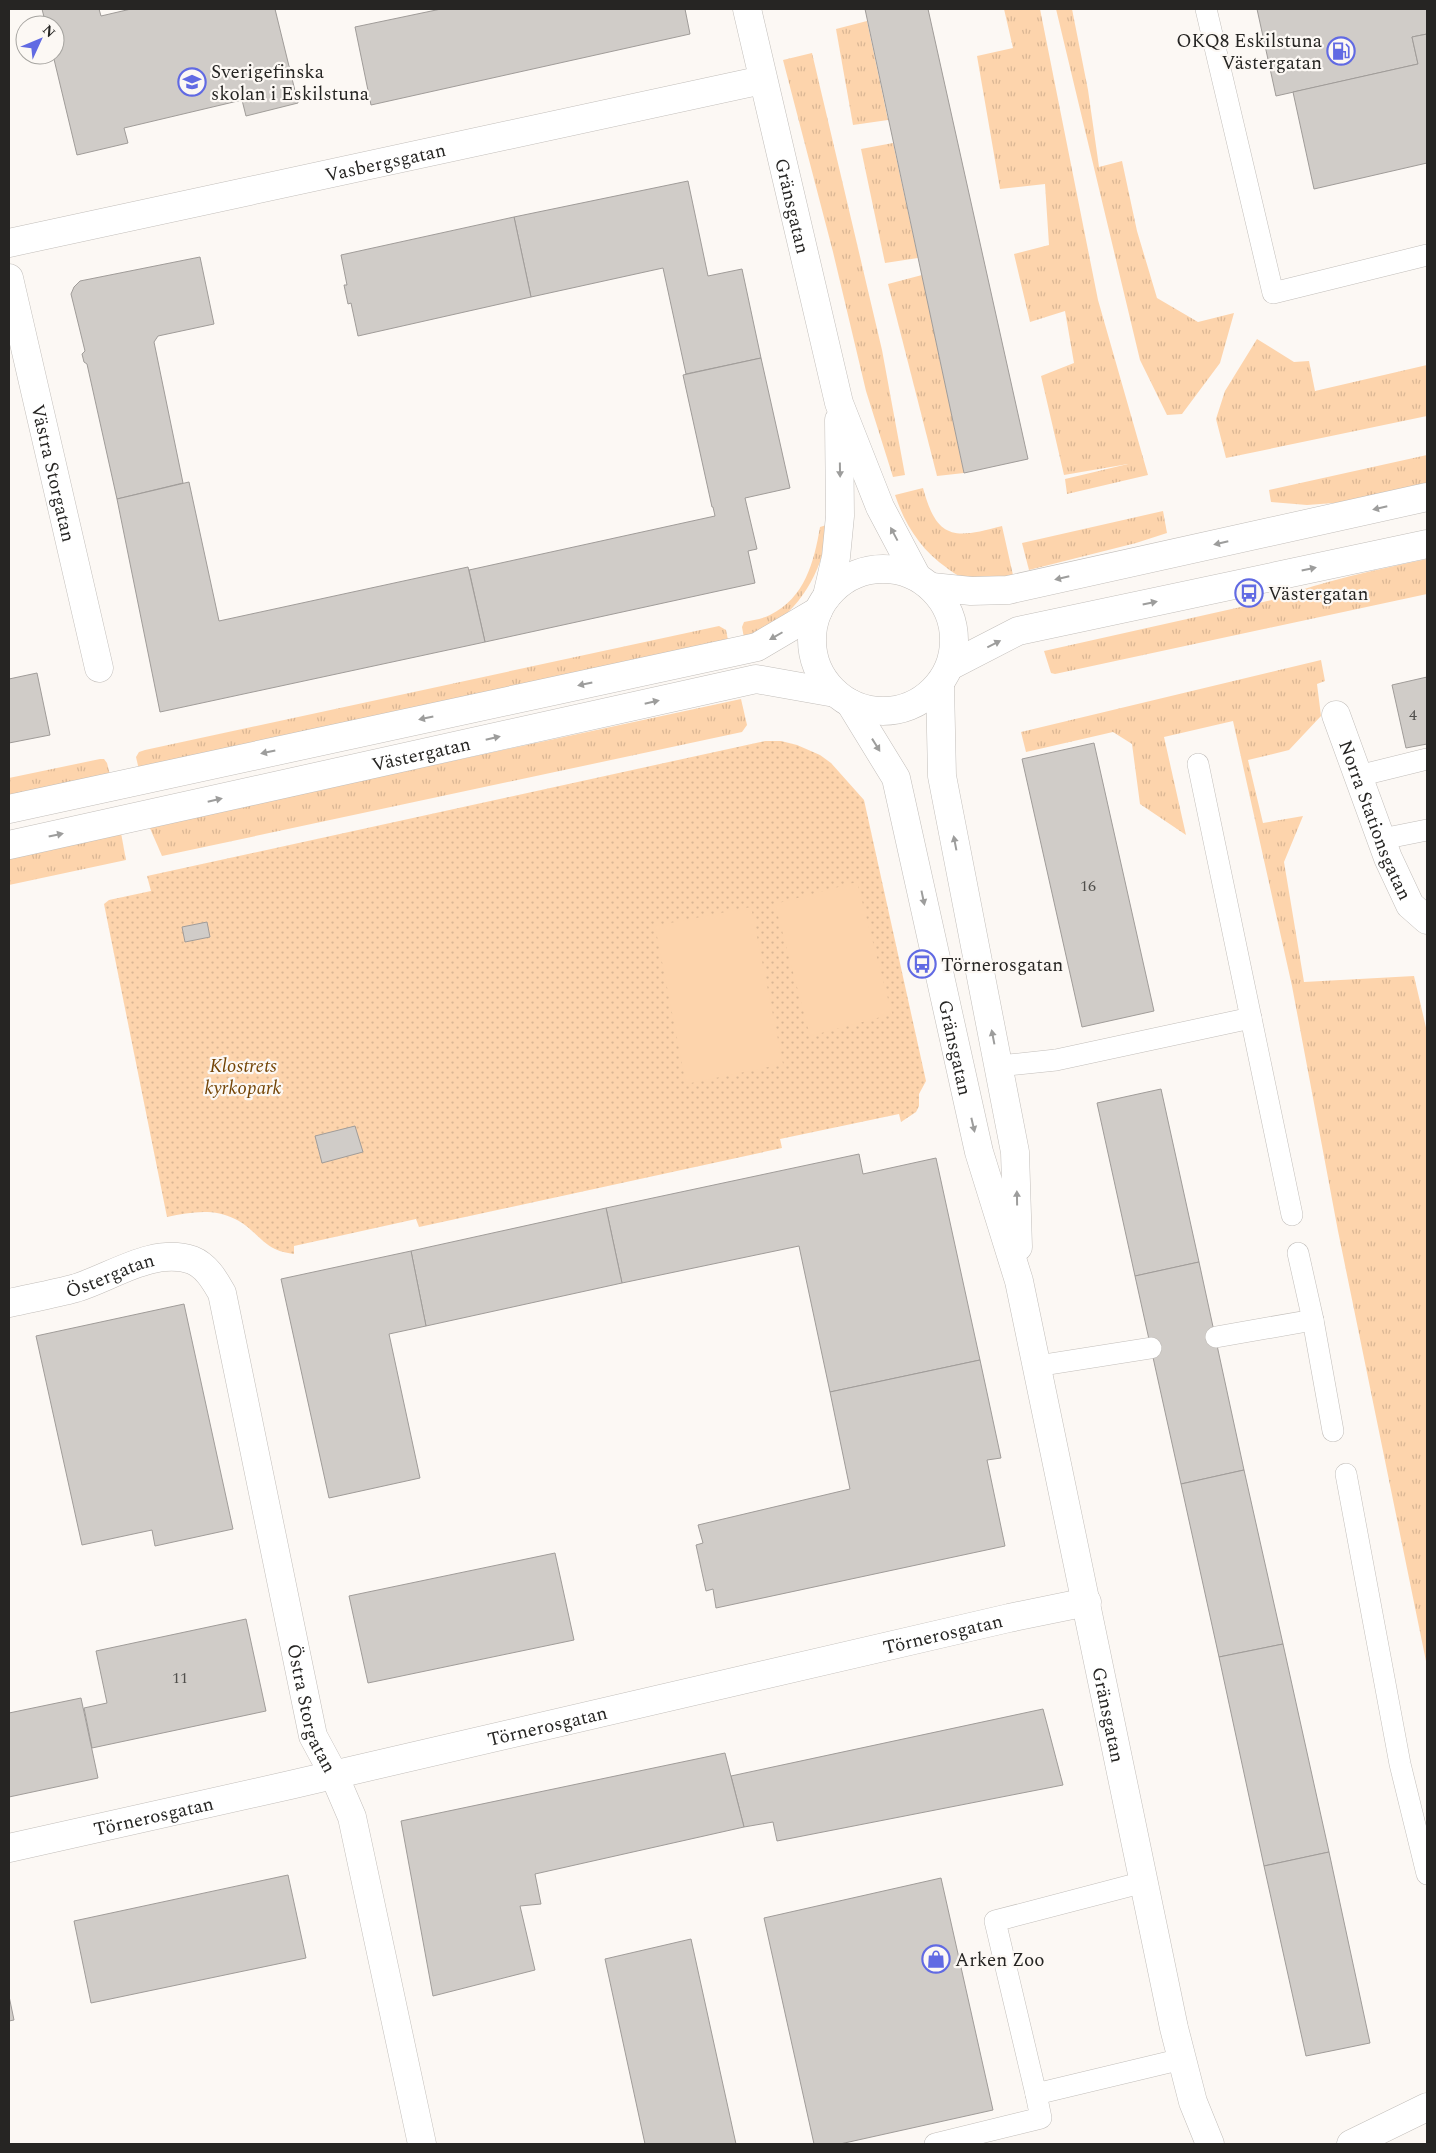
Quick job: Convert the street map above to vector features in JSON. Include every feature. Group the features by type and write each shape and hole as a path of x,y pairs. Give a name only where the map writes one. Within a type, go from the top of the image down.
{"street":[{"name":"Gränsgatan","path":"747,9 839,404 880,507 924,582"},
{"name":"Vasbergsgatan","path":"9,243 763,80"},
{"name":"Västra Storgatan","path":"9,278 99,668"},
{"name":"Gränsgatan","path":"822,604 836,557 840,516 839,404"},
{"path":"1427,497 1008,590 970,591 924,582 897,570 878,569 862,572 843,582 822,604 812,639 813,656 818,670 842,698 863,709 891,712 908,708 924,699 945,675 1018,631 1427,544"},
{"path":"924,582 945,604 954,625 955,645 945,675"},
{"name":"Västergatan","path":"9,809 757,647 822,604"},
{"name":"Gränsgatan","path":"945,675 942,776 1015,1152 1019,1281"},
{"name":"Västergatan","path":"9,845 756,679 842,698"},
{"name":"Gränsgatan","path":"842,698 896,778 979,1152 1019,1281 1182,2059 1193,2102 1210,2144"},
{"name":"Norra Stationsgatan","path":"1336,715 1382,839 1410,905 1427,920"},
{"name":"Östergatan","path":"9,1303 76,1288 147,1261 166,1257 192,1260 208,1271"},
{"name":"Östra Storgatan","path":"208,1271 222,1293 313,1736 334,1775 352,1817 422,2144"},
{"name":"Törnerosgatan","path":"9,1848 334,1775 1009,1618 1087,1602"},
{"path":"1351,2144 1427,2107"}],"lane":[{"path":"1206,9 1273,293 1427,256"},
{"path":"1358,776 1427,760"},
{"path":"1198,764 1292,1215"},
{"path":"1382,839 1427,830"},
{"path":"999,1066 1056,1060 1251,1018"},
{"path":"1298,1253 1313,1320 1333,1430"},
{"path":"1216,1337 1313,1320"},
{"path":"1037,1366 1151,1348"},
{"path":"1346,1474 1400,1764 1427,1874"},
{"path":"935,2144 1041,2118 995,1921 1144,1882"},
{"path":"1036,2094 1182,2059"}],"green space":[{"path":"1004,9 1040,9 1098,300 1148,475 1067,494 1065,479 1128,464 1064,475 1041,376 1074,363 1065,311 1030,322 1014,254 1049,245 1045,184 1000,189 977,56 1013,48"},
{"path":"1056,9 1072,9 1088,90 1099,167 1122,161 1137,231 1157,298 1198,322 1234,313 1220,363 1182,414 1167,415 1140,360"},
{"path":"867,21 888,120 853,125 836,29"},
{"path":"812,53 882,350 905,475 893,477 866,391 833,252 783,60"},
{"path":"893,143 918,258 885,263 861,149"},
{"path":"922,275 964,473 937,476 888,284"},
{"path":"1257,339 1294,362 1309,361 1315,391 1427,365 1427,416 1226,458 1216,419 1225,391"},
{"path":"1427,455 1427,484 1347,502 1307,505 1271,502 1269,490"},
{"path":"923,488 934,518 941,526 950,531 971,533 1002,526 1013,575 987,579 973,579 960,576 929,553 909,527 895,495"},
{"path":"1163,511 1167,533 1136,543 1029,570 1022,543"},
{"path":"830,524 823,554 803,595 782,618 766,629 744,638 742,627 744,622 770,615 782,608 800,589 811,566 820,527"},
{"path":"1427,559 1427,594 1055,674 1051,673 1044,651 1276,599 1332,581"},
{"path":"719,626 726,630 729,645 140,774 136,757 139,752 145,750"},
{"path":"1321,660 1325,681 1317,684 1321,716 1289,750 1248,760 1263,823 1303,816 1284,862 1304,982 1414,976 1427,1032 1427,1666 1338,1231 1292,986 1233,721 1164,737 1186,835 1140,804 1132,744 1113,732 1026,752 1021,732"},
{"path":"741,699 747,725 742,732 162,856 149,826"},
{"name":"Klostrets kyrkopark","path":"765,741 781,741 797,745 820,755 831,763 864,800 926,1081 919,1094 919,1106 916,1112 901,1122 899,1114 780,1139 782,1148 419,1227 416,1219 294,1246 294,1254 280,1251 270,1246 241,1222 218,1213 202,1212 167,1217 104,904 109,900 151,891 147,876"},
{"path":"104,759 107,763 111,779 9,801 9,778"},
{"path":"121,833 126,860 9,885 9,856"},
{"path":"857,882 892,1014 810,1036 775,904"},
{"path":"751,907 783,1064 686,1084 655,926"}],"building":[{"path":"42,9 99,9 101,16 131,9 275,9 298,103 246,116 242,100 124,128 128,143 77,155 55,65 65,65 65,15 44,15"},
{"path":"441,9 685,9 690,34 371,105 355,27"},
{"path":"865,9 928,9 1028,459 964,473"},
{"name":"OKQ8 Eskilstuna Västergatan","path":"1257,9 1427,9 1427,34 1412,37 1418,64 1276,96"},
{"path":"1427,34 1427,163 1314,189 1293,92 1418,64 1412,37"},
{"path":"688,181 708,276 742,269 761,358 686,374 663,268 531,297 514,217"},
{"path":"514,217 531,297 358,336 351,303 348,304 344,285 347,285 341,255"},
{"path":"200,257 214,324 158,336 154,342 183,483 117,499 87,364 84,362 82,354 85,351 71,294 74,287 80,281"},
{"path":"761,358 790,488 745,498 757,549 748,551 755,583 485,642 469,570 715,516 683,375"},
{"path":"189,482 219,621 468,567 485,642 160,712 117,499"},
{"path":"37,673 50,735 9,743 9,679"},
{"path":"1427,677 1427,744 1406,748 1392,685"},
{"path":"1094,743 1154,1011 1082,1027 1022,759"},
{"path":"207,922 210,937 185,942 182,927"},
{"path":"1161,1089 1199,1262 1135,1276 1097,1103"},
{"path":"355,1126 363,1152 322,1163 315,1136"},
{"path":"859,1154 863,1174 936,1158 980,1360 830,1392 799,1246 622,1283 606,1208"},
{"path":"606,1208 622,1283 426,1326 411,1251"},
{"path":"411,1251 426,1326 389,1334 420,1478 329,1498 281,1279"},
{"path":"1199,1262 1244,1470 1181,1484 1135,1276"},
{"path":"184,1304 233,1529 155,1546 152,1530 82,1545 36,1336"},
{"path":"980,1360 1001,1458 987,1460 1005,1546 716,1608 713,1589 706,1591 696,1545 703,1543 698,1525 850,1489 830,1392"},
{"path":"1244,1470 1283,1644 1219,1657 1181,1484"},
{"path":"555,1553 574,1640 368,1683 349,1596"},
{"path":"246,1619 266,1711 92,1748 84,1708 107,1703 96,1651"},
{"path":"1283,1644 1329,1852 1264,1866 1219,1657"},
{"path":"81,1698 98,1778 9,1797 9,1713"},
{"path":"1043,1709 1063,1785 777,1841 773,1822 744,1827 731,1776"},
{"path":"725,1753 744,1827 535,1874 541,1904 520,1906 535,1970 433,1996 401,1821"},
{"path":"1329,1852 1370,2043 1306,2056 1264,1866"},
{"path":"288,1875 306,1958 91,2003 74,1921"},
{"path":"941,1878 993,2110 840,2144 814,2144 764,1918"},
{"path":"691,1939 736,2144 645,2144 605,1959"},
{"path":"9,1996 14,2020 9,2021"}],"place":[{"name":"OKQ8 Eskilstuna Västergatan","path":"1341,51"},
{"name":"Sverigefinska skolan i Eskilstuna","path":"192,82"},
{"name":"Västergatan","path":"1249,593"},
{"name":"Törnerosgatan","path":"922,964"},
{"name":"Arken Zoo","path":"936,1959"}]}
